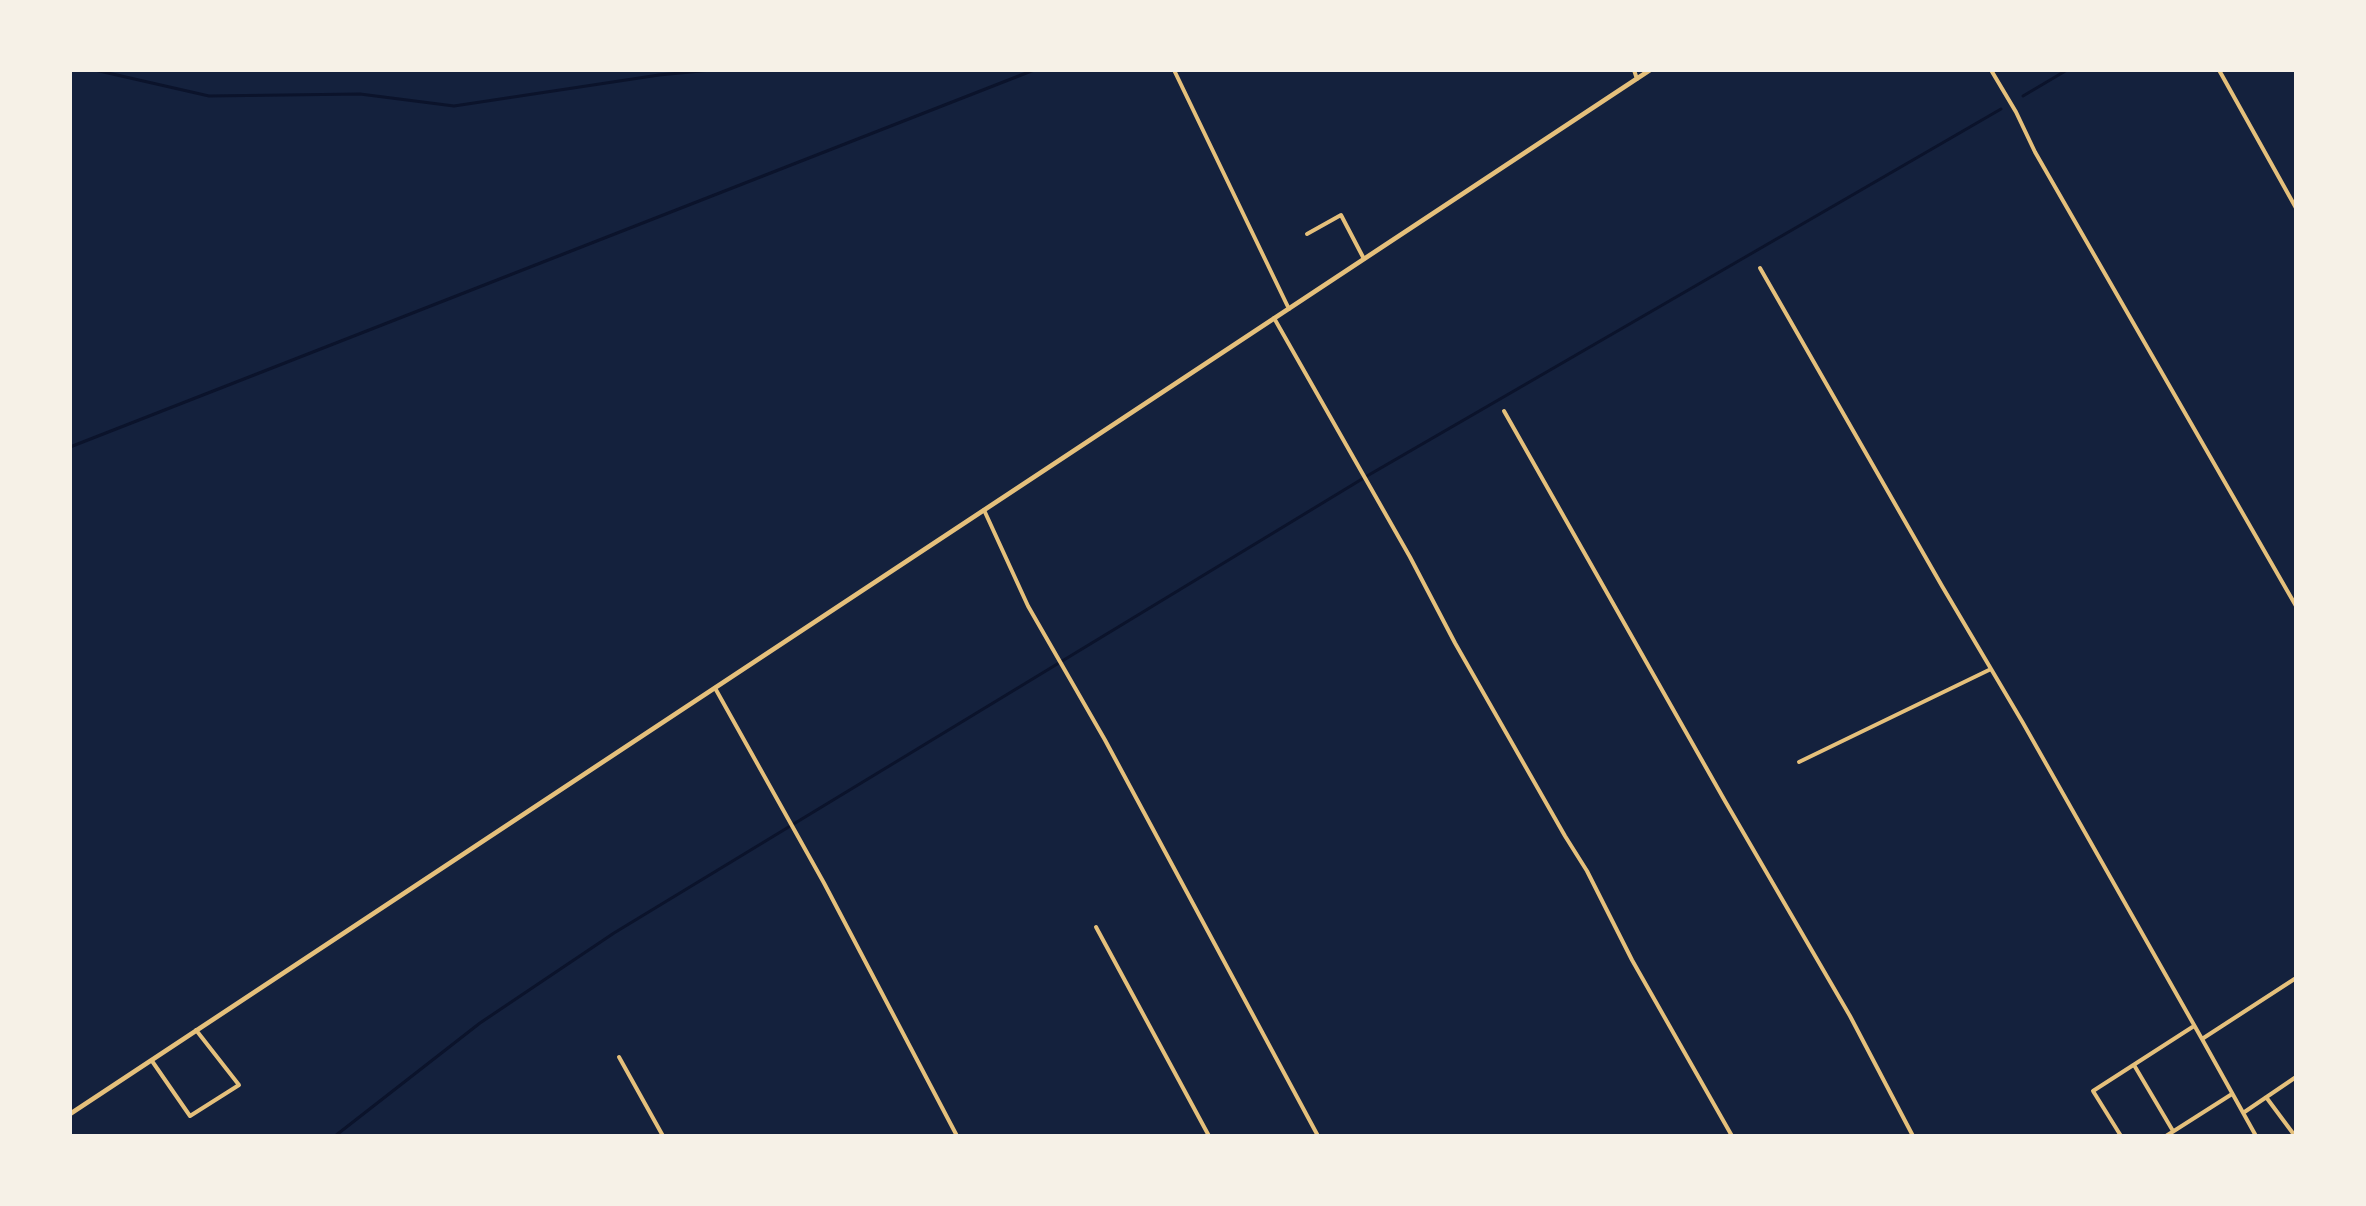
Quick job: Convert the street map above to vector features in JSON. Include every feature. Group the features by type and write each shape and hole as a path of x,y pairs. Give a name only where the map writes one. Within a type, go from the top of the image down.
{"street":[{"path":"1174,70 1289,309"},
{"path":"1634,70 1637,79"},
{"path":"70,1114 1650,70"},
{"path":"1991,70 2016,112 2035,152 2295,606"},
{"path":"2219,70 2295,208"},
{"path":"1307,234 1341,215 1364,259"},
{"path":"1760,268 2256,1136"},
{"path":"1274,318 1410,557 1473,674 1587,871 1632,960 1732,1136"},
{"path":"1504,411 1850,1016 1912,1136"},
{"path":"984,510 1028,606 1105,740 1318,1136"},
{"path":"1799,762 1991,669"},
{"path":"715,688 824,883 957,1136"},
{"path":"1096,927 1209,1136"},
{"path":"2202,1039 2295,978"},
{"path":"2121,1136 2093,1091 2194,1026"},
{"path":"152,1061 189,1116 239,1085 196,1030"},
{"path":"619,1057 663,1136"},
{"path":"2134,1065 2173,1131"},
{"path":"2243,1113 2295,1077"},
{"path":"2166,1136 2232,1094"},
{"path":"2266,1097 2295,1136"}],"waterway":[{"path":"95,70 209,96 360,94 454,106 659,75 711,70"},
{"path":"70,447 1034,70"},
{"path":"2023,96 2067,70"},
{"path":"335,1136 480,1023 614,933 1367,476 2001,109"}]}
